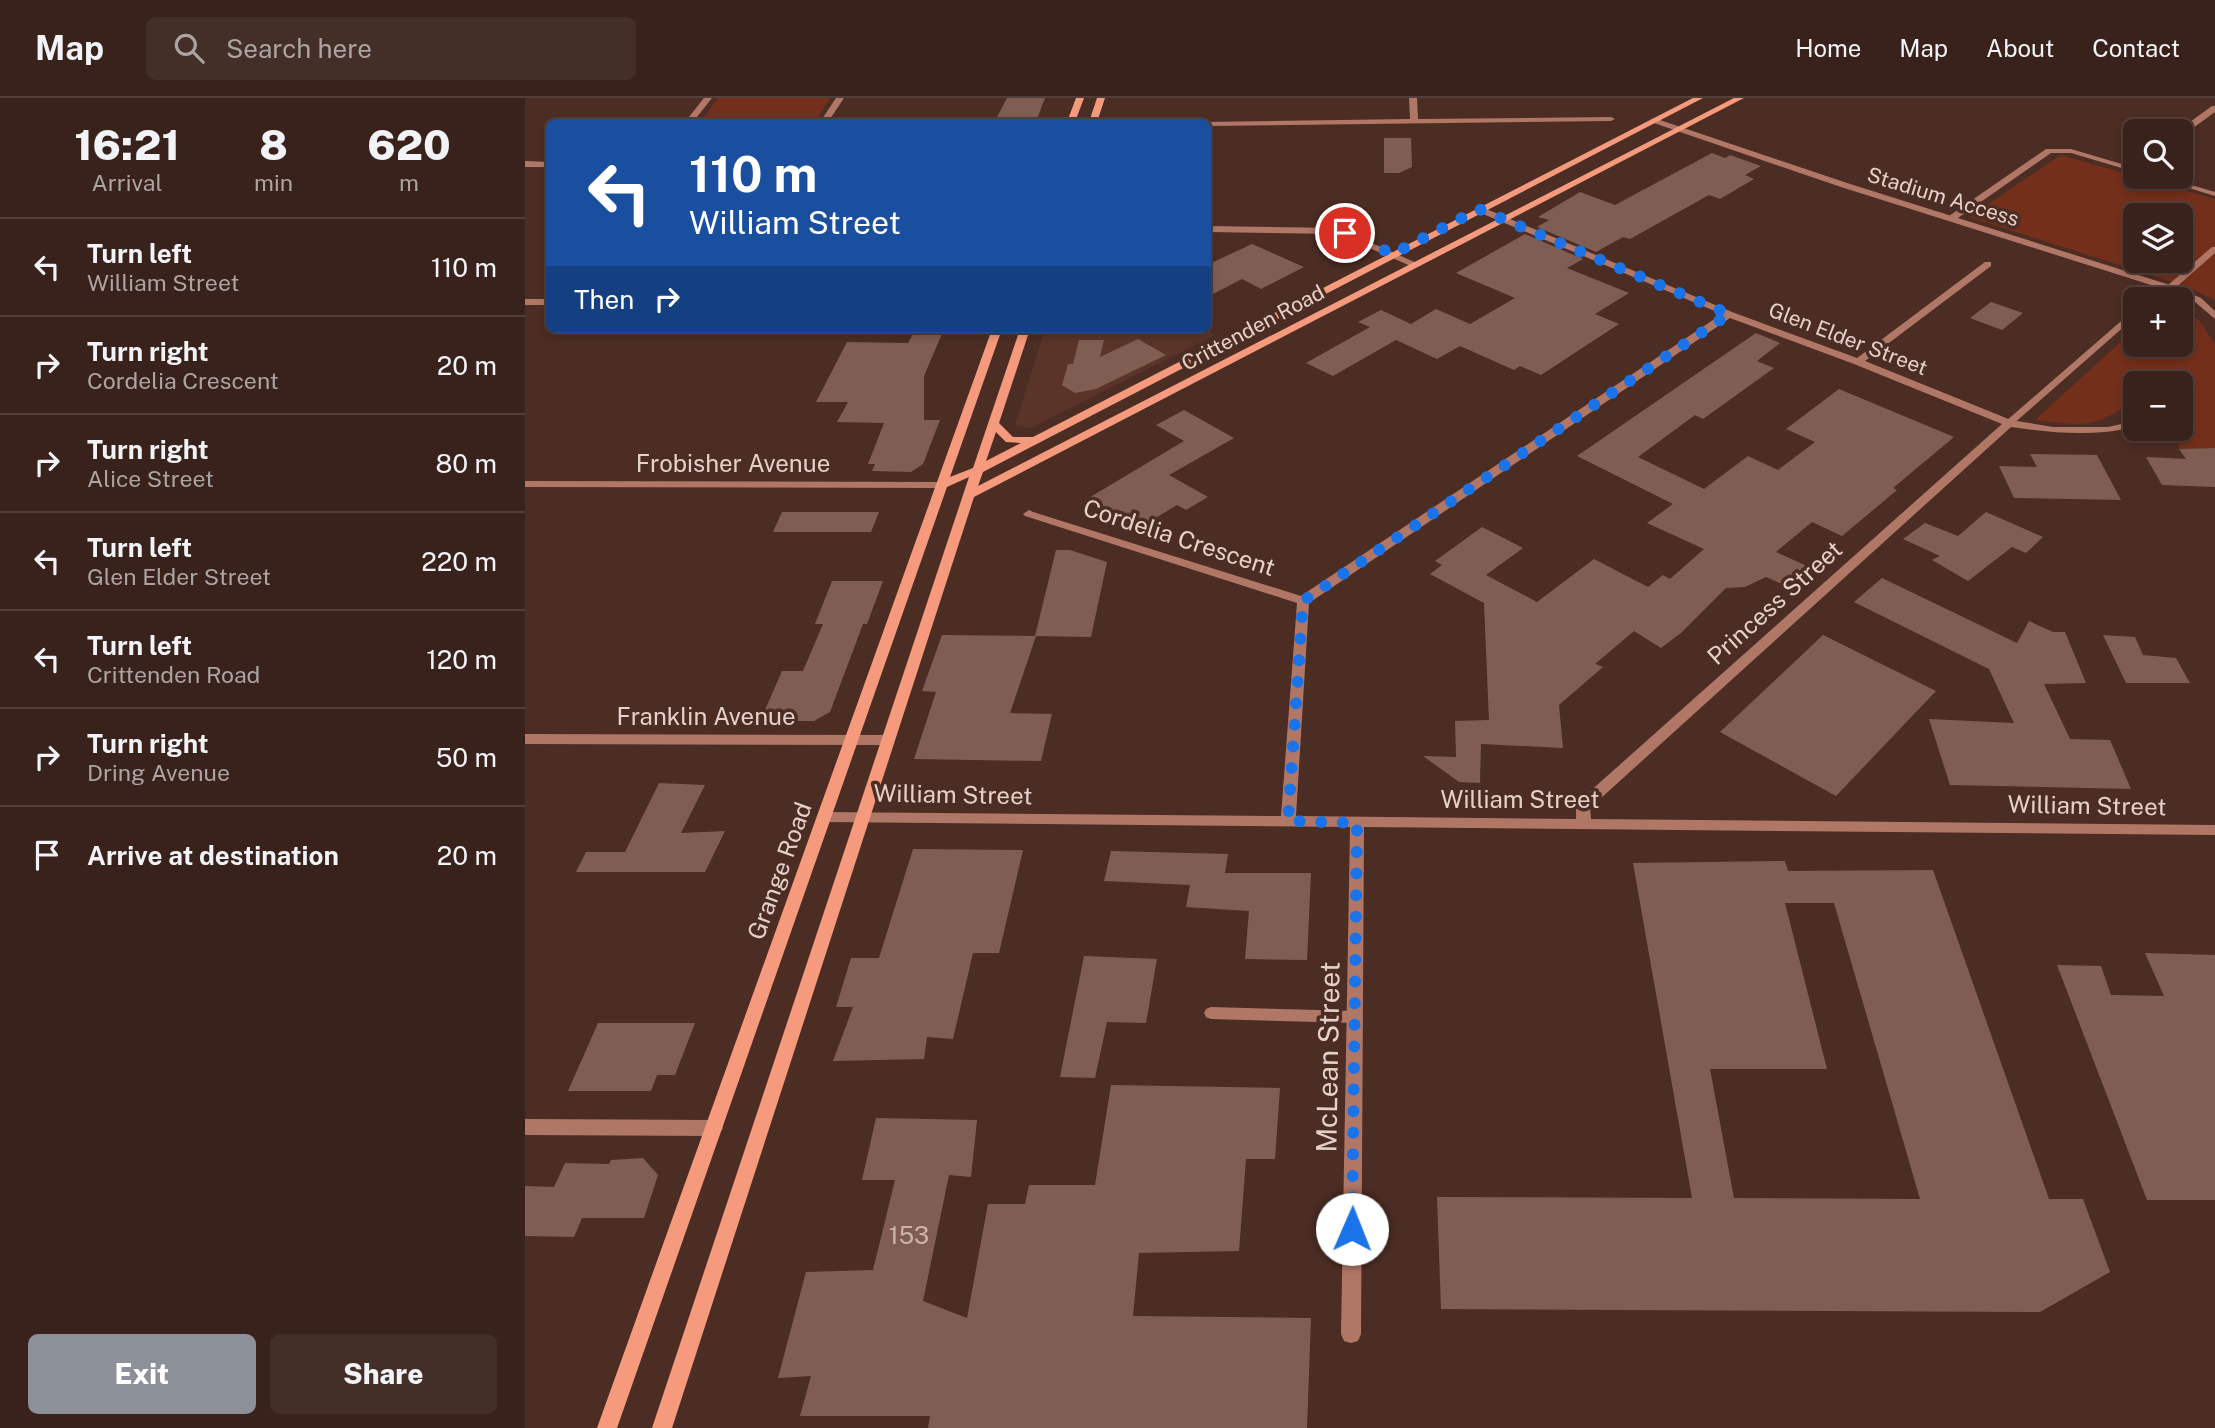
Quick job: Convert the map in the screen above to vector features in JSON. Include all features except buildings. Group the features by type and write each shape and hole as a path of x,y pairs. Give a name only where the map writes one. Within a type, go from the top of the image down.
{"main road":[{"path":"1072,119 1080,98"},
{"path":"1094,119 1101,98"},
{"name":"Crittenden Road","path":"941,485 980,469 1479,209 1699,98"},
{"name":"Crittenden Road","path":"970,495 1739,98"},
{"name":"Grange Road","path":"607,1428 996,333"},
{"path":"662,1428 887,740 1024,333"},
{"path":"994,424 1010,440 1036,440"},
{"path":"941,485 970,495"}],"street":[{"path":"691,119 708,98"},
{"path":"826,119 840,98"},
{"path":"1413,98 1414,121"},
{"path":"2193,124 2215,108"},
{"path":"1211,124 1611,119"},
{"name":"Stadium Access","path":"1654,120 2167,287"},
{"path":"525,164 546,165"},
{"name":"Glen Elder Street","path":"1479,209 1729,314 2009,423 2067,430 2108,430 2123,427"},
{"path":"1211,229 1338,231 1416,265"},
{"path":"1858,362 1988,264"},
{"name":"Stadium Access","path":"2193,298 2215,316"},
{"path":"525,302 546,302"},
{"path":"1288,821 1303,601 1729,314"},
{"name":"Princess Street","path":"1584,822 1583,806 2009,423"},
{"name":"Frobisher Avenue","path":"525,484 941,485"},
{"name":"Cordelia Crescent","path":"1030,514 1303,601"},
{"name":"Franklin Avenue","path":"525,739 887,740"},
{"name":"William Street","path":"825,817 2215,830"},
{"name":"McLean Street","path":"1351,1334 1357,823"},
{"path":"525,1127 714,1128"}],"lane":[{"path":"1952,218 2049,151 2071,152 2123,167"},
{"path":"2193,188 2215,194"},
{"path":"2171,287 2215,250"},
{"path":"2009,423 2123,323"},
{"path":"1211,1013 1355,1017"}],"shaded area":[{"path":"718,98 830,98 817,119 702,119"},
{"path":"2061,155 2123,173 2123,189 2180,189 2215,199 2215,300 2193,287 2144,273 2193,273 2193,203 2123,203 2123,266 1969,217"},
{"path":"2193,317 2198,319 2215,344 2215,448 2179,449 2178,441 2193,441 2193,371 2123,371 2123,410 2091,423 2035,420 2123,340 2123,357 2193,357"},
{"path":"1044,333 1211,333 1215,335 1031,428 1015,425"}],"route":[{"path":"1345,233 1393,254 1479,209 1729,314 1303,601 1288,821 1357,823 1352,1229"}]}
